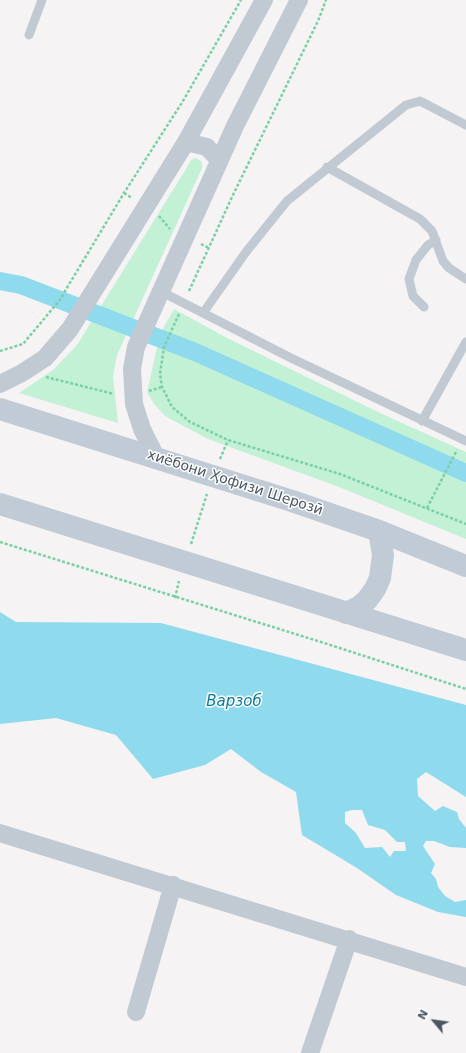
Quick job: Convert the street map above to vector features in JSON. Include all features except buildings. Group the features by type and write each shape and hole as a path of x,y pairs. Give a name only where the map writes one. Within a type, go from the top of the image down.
{"main road":[{"name":"хиёбони Ҳофизи Шерозӣ","path":"0,409 156,457 379,531 466,566"},
{"path":"0,504 466,650"},
{"path":"346,613 359,607 367,600 375,589 380,578 384,555 379,531"}],"street":[{"path":"1,381 45,358 64,338 186,142 264,0"},
{"path":"156,457 137,416 131,381 133,358 136,347 247,101 299,0"},
{"path":"186,142 207,148 220,160"},
{"path":"0,832 466,976"},
{"path":"136,1012 173,885"},
{"path":"310,1053 349,939"}],"lane":[{"path":"29,35 42,0"},
{"path":"203,313 276,212 327,168 406,105 414,102 428,104 466,125"},
{"path":"327,168 420,219 432,231 443,261 449,268 466,279"},
{"path":"424,307 413,296 409,279 416,260 428,246 436,240"},
{"path":"160,291 422,421 464,440"},
{"path":"422,421 466,342"}],"path":[{"path":"0,351 23,344 59,301 124,193 183,101 241,0"},
{"path":"326,0 318,21 209,248 164,347 160,374 162,387 172,407 179,414 195,425 228,440 340,474 466,524"},
{"path":"124,193 134,199"},
{"path":"158,214 173,232"},
{"path":"198,243 209,248"},
{"path":"44,376 48,379 114,394"},
{"path":"147,392 162,387"},
{"path":"220,460 228,440"},
{"path":"427,508 464,440"},
{"path":"191,545 207,492"},
{"path":"0,542 466,689"},
{"path":"175,598 179,580"}],"green space":[{"path":"196,158 202,162 202,168 117,355 113,376 118,423 19,393 53,370 77,345 191,160"},
{"path":"174,309 227,338 380,413 466,452 466,539 339,487 208,439 165,416 154,404 147,392 160,334"}],"water":[{"name":"Варзоб","path":"0,612 16,622 161,623 466,705 466,797 426,772 417,779 418,796 435,811 443,806 457,812 459,819 466,828 466,848 450,847 434,841 426,841 423,846 435,864 431,873 436,879 438,887 445,896 455,902 466,900 466,917 438,912 396,895 357,868 302,835 296,792 261,772 231,749 205,765 153,779 116,735 56,718 0,724","holes":["362,810 368,825 385,830 397,842 405,842 406,851 394,851 390,857 382,847 365,848 356,833 345,823 345,812"]}],"waterway":[{"path":"0,281 21,285 195,352 466,473"}]}
